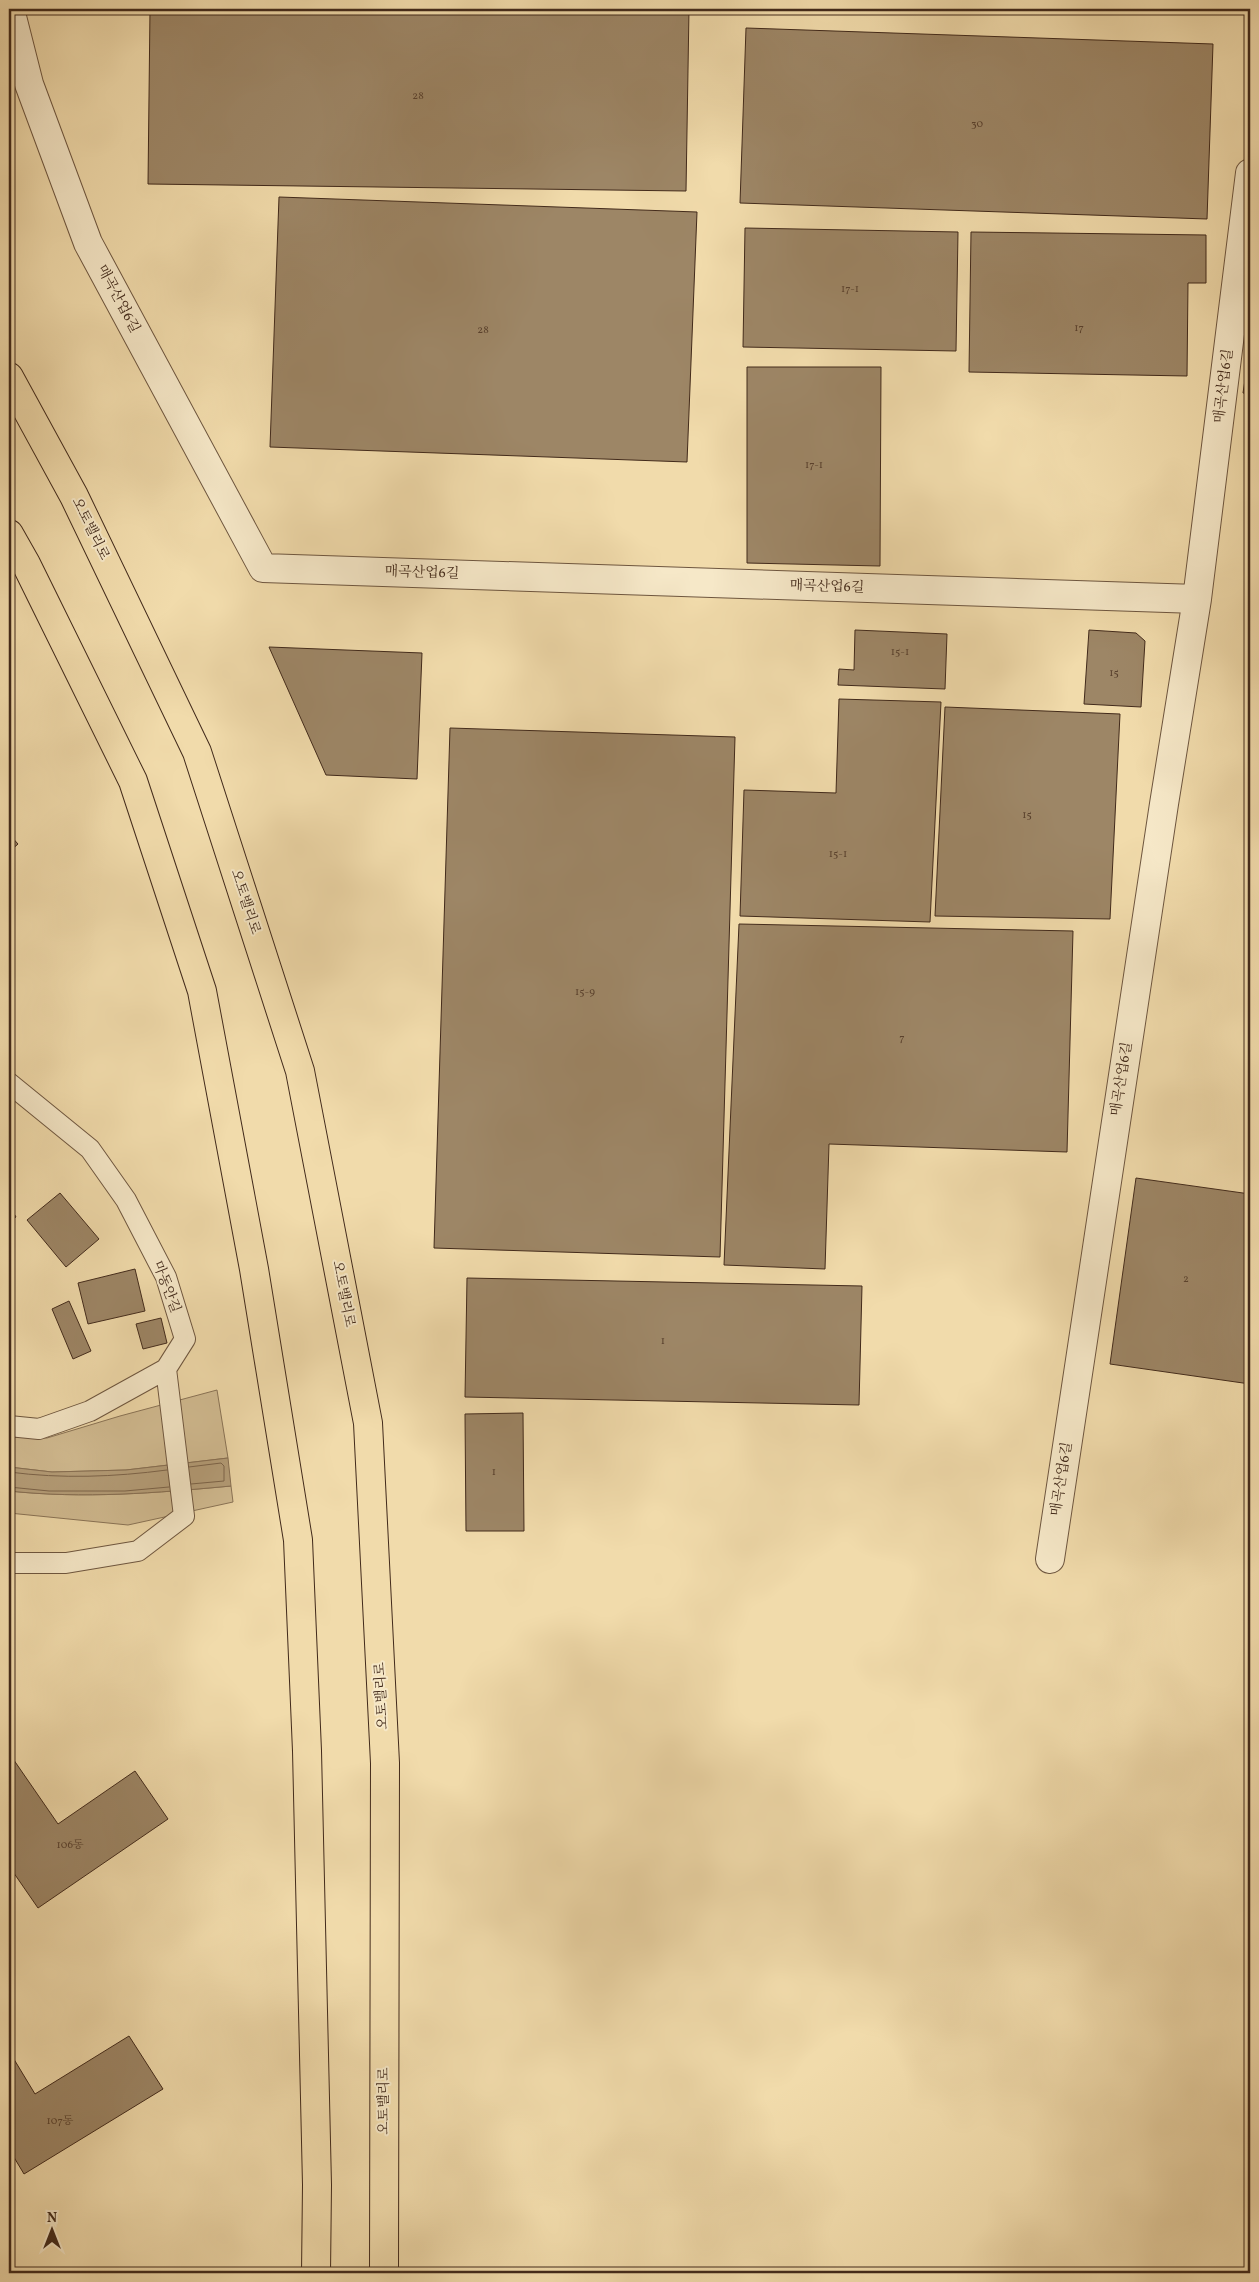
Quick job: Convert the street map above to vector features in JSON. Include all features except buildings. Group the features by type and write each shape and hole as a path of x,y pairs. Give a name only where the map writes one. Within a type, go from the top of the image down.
{"highway":[{"name":"오토밸리로","path":"9,377 74,496 197,752 300,1071 368,1424 385,1763 384,2273"},
{"path":"9,534 136,790 202,991 254,1269 298,1540 307,1752 317,2165 316,2273"}],"street":[{"name":"매곡산업6길","path":"10,9 29,84 88,243 263,568 1197,600"},
{"name":"매곡산업6길","path":"1050,1559 1164,804 1197,600 1250,172"}],"lane":[{"name":"마동안길","path":"9,1084 90,1149 126,1200 166,1277 185,1340 166,1369 90,1411 40,1429 9,1426"},
{"path":"9,1563 66,1563 138,1551 184,1516 166,1369"}],"shaded area":[{"path":"217,1390 228,1458 126,1470 52,1472 9,1467 9,1437 47,1438"},
{"path":"231,1486 233,1502 128,1525 9,1513 9,1491 92,1495 148,1493"}],"water":[{"path":"228,1458 231,1486 148,1493 92,1495 9,1491 9,1467 52,1472 126,1470"}]}
